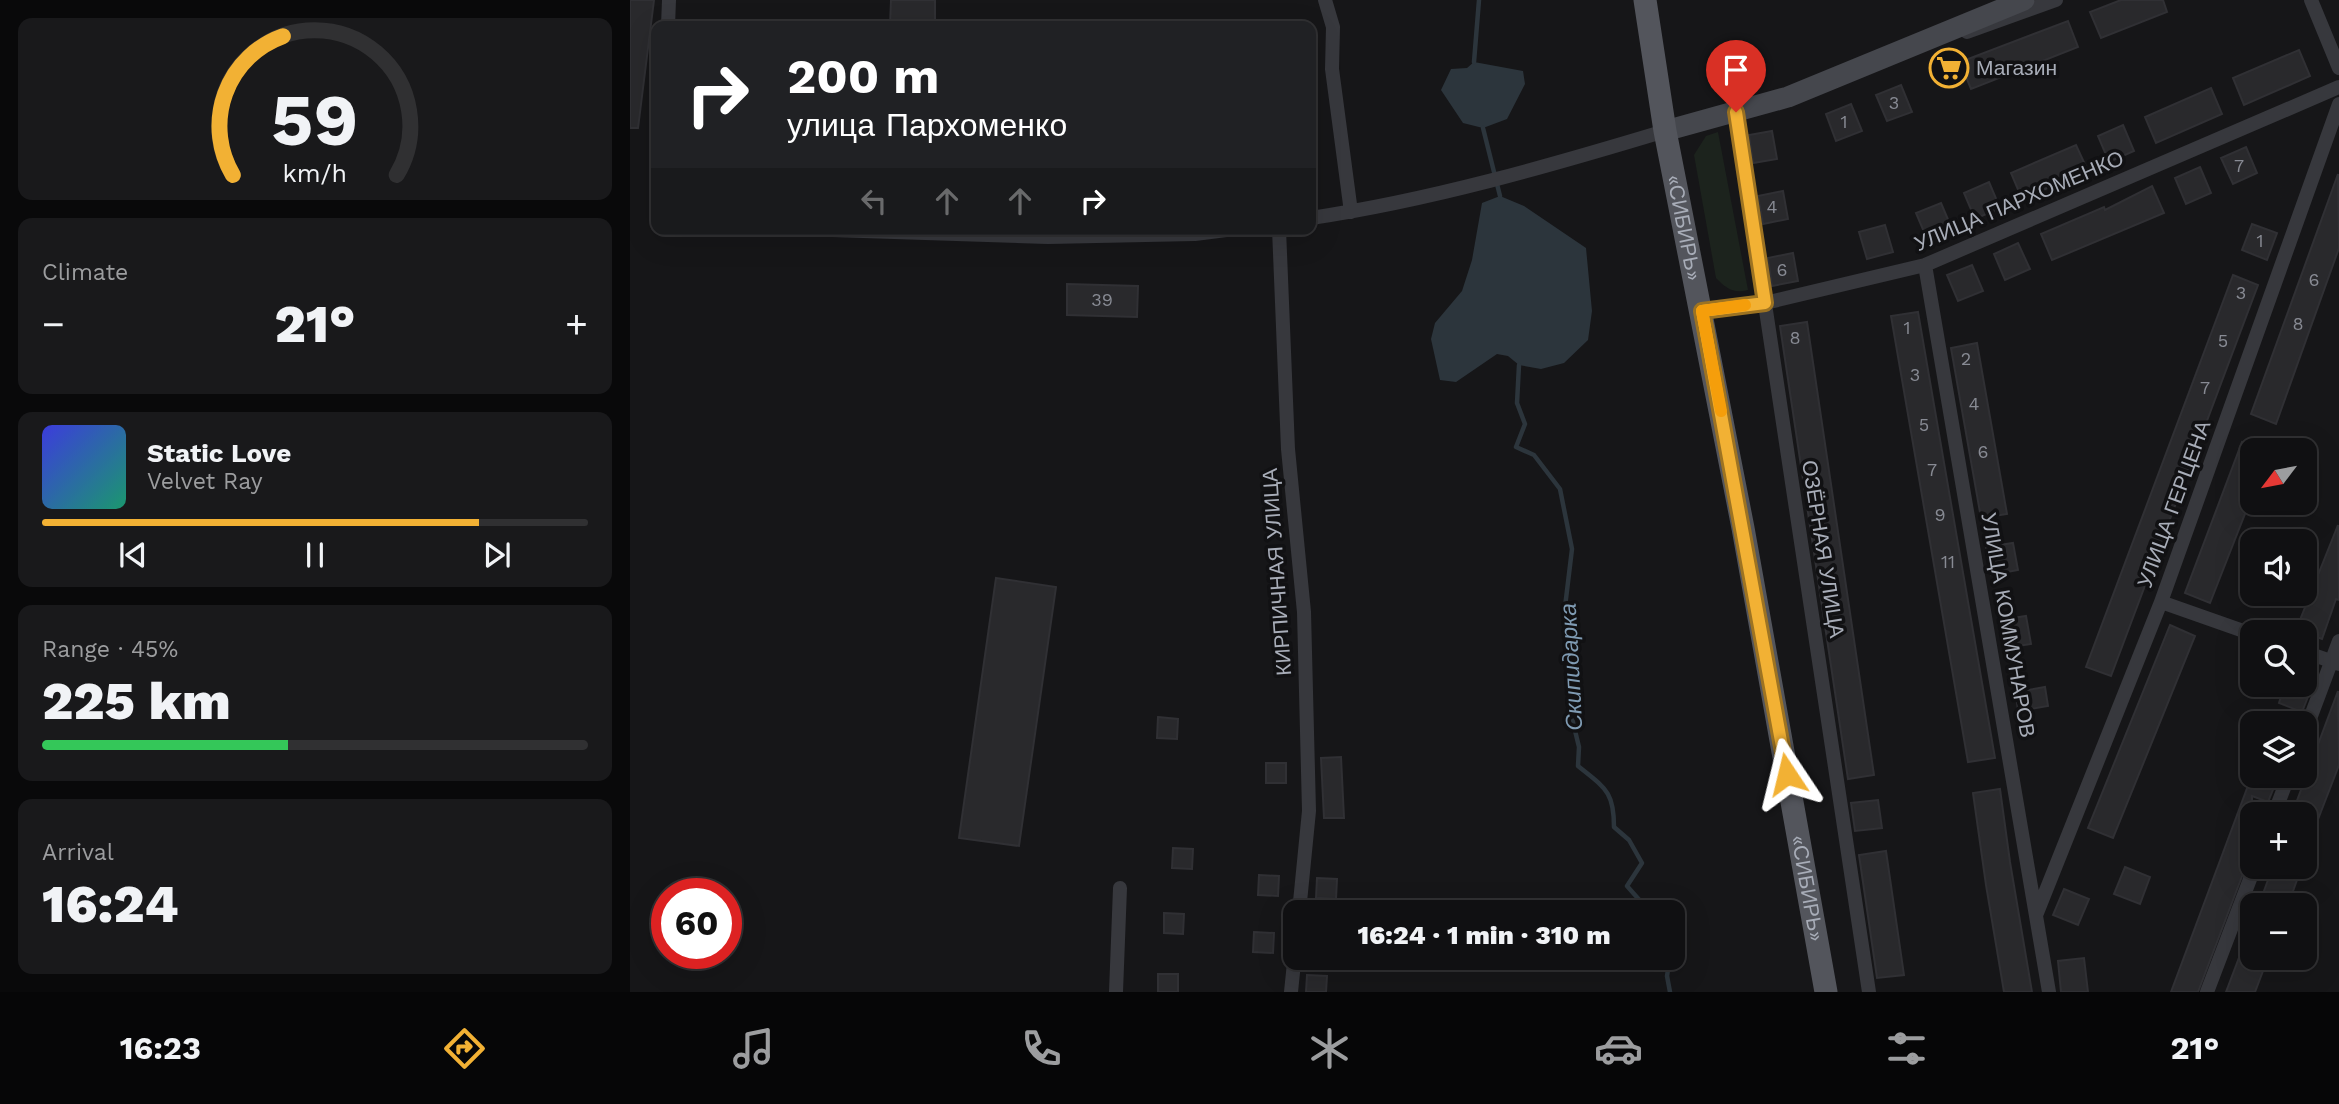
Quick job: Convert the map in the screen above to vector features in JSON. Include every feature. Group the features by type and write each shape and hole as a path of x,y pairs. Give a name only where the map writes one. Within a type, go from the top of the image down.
{"main road":[{"name":"«СИБИРЬ»","path":"1645,0 1665,131 1702,311 1826,992"}],"street":[{"path":"668,21 669,0"},
{"path":"1325,0 1333,27 1332,69 1351,212"},
{"path":"1316,217 1351,212 1506,177 1788,97 1922,44 1989,9 2024,0"},
{"path":"1922,44 1987,27 2056,0"},
{"path":"2311,0 2339,68"},
{"name":"УЛИЦА ПАРХОМЕНКО","path":"1702,311 1765,303 1925,265 2339,88"},
{"name":"УЛИЦА ГЕРЦЕНА","path":"2037,913 2161,602 2339,104"},
{"name":"ОЗЁРНАЯ УЛИЦА","path":"1736,112 1869,992"},
{"path":"986,235 1146,235"},
{"name":"КИРПИЧНАЯ УЛИЦА","path":"1279,235 1288,449 1304,612 1309,811 1300,900"},
{"name":"УЛИЦА КОММУНАРОВ","path":"1925,265 2049,992"},
{"path":"2161,602 2240,630"},
{"path":"2314,711 2335,663 2339,641"},
{"path":"2317,656 2335,663"},
{"path":"2207,992 2250,879"},
{"path":"1116,992 1120,888"},
{"path":"1291,992 1293,970"}],"shaded area":[{"path":"1474,62 1523,71 1525,84 1507,119 1483,128 1463,123 1441,90 1451,69 1467,68"},
{"path":"1718,132 1748,290 1743,291 1730,289 1716,278 1694,155 1706,136"},
{"path":"1500,196 1524,206 1586,248 1592,311 1588,340 1564,363 1541,369 1519,365 1508,356 1497,354 1456,382 1440,380 1431,339 1435,323 1462,291 1472,260 1482,203"}],"building":[{"path":"630,0 654,0 638,128 630,128"},
{"path":"891,0 935,0 935,21 890,21"},
{"path":"2121,0 2163,0 2167,12 2101,38 2090,12"},
{"path":"2068,21 2078,47 1971,89 1960,62"},
{"path":"2299,50 2310,76 2244,105 2233,78"},
{"name":"Магазин","path":"1957,53 1964,73 1940,82 1933,63"},
{"path":"1901,85 1912,112 1887,121 1876,95"},
{"path":"2211,88 2222,114 2156,143 2145,117"},
{"path":"1851,104 1862,131 1836,141 1826,114"},
{"path":"2123,125 2134,151 2109,162 2098,136"},
{"path":"1772,131 1777,159 1753,163 1749,135"},
{"path":"2076,145 2088,171 2022,199 2011,173"},
{"path":"2246,147 2257,173 2233,184 2221,158"},
{"path":"2200,167 2211,193 2186,204 2175,178"},
{"path":"2338,174 2339,248 2276,424 2251,414"},
{"path":"1989,182 2000,208 1975,219 1964,193"},
{"path":"2152,186 2164,213 2052,260 2041,234 2104,207 2105,210"},
{"path":"1783,191 1788,219 1763,224 1758,196"},
{"path":"1941,203 1952,229 1927,239 1916,213"},
{"path":"2252,224 2277,233 2267,260 2242,250"},
{"path":"1885,225 1893,252 1867,259 1859,232"},
{"path":"2018,243 2030,269 2005,280 1994,254"},
{"path":"1793,253 1798,281 1772,286 1768,258"},
{"path":"1972,265 1983,291 1958,301 1947,275"},
{"path":"2233,275 2258,285 2111,676 2086,667"},
{"path":"1067,284 1138,286 1137,317 1067,315"},
{"path":"1918,312 1995,758 1968,762 1891,316"},
{"path":"1807,322 1874,775 1848,779 1780,326"},
{"path":"1977,343 2007,514 1981,518 1951,348"},
{"path":"2240,447 2240,515 2245,515 2210,603 2185,593"},
{"path":"2338,525 2339,600 2336,599 2322,639 2317,637 2317,620 2300,620 2306,606 2317,606 2317,578"},
{"path":"2013,543 2018,570 1991,575 1986,547"},
{"path":"996,578 1056,587 1019,846 959,838"},
{"path":"2026,616 2031,644 2005,648 2000,620"},
{"path":"2170,625 2195,636 2113,838 2088,828"},
{"path":"2045,687 2048,706 2018,711 2016,692"},
{"path":"2338,691 2339,765 2317,822 2317,802 2296,802 2302,788 2317,788 2317,747"},
{"path":"2281,697 2308,697 2302,711 2279,703"},
{"path":"1158,717 1178,719 1177,739 1157,738"},
{"path":"1341,757 1344,818 1324,818 1321,758"},
{"path":"1266,763 1286,763 1286,783 1266,783"},
{"path":"2247,788 2274,788 2268,802 2252,796 2252,802 2242,802"},
{"path":"2000,789 2032,992 2004,992 1986,885 1973,793"},
{"path":"1878,800 1882,828 1855,831 1851,803"},
{"path":"2240,807 2241,879 2198,992 2171,992"},
{"path":"1173,848 1193,849 1192,869 1172,868"},
{"path":"1886,851 1904,975 1877,978 1859,855"},
{"path":"2125,867 2150,877 2140,904 2114,894"},
{"path":"1259,875 1279,876 1278,896 1258,895"},
{"path":"1317,878 1337,879 1336,899 1316,898"},
{"path":"2268,879 2297,879 2292,893 2263,893"},
{"path":"2064,889 2089,899 2078,925 2053,915"},
{"path":"1164,913 1184,914 1183,934 1164,933"},
{"path":"1254,932 1274,933 1273,953 1253,952"},
{"path":"2240,955 2240,970 2263,970 2255,992 2226,992"},
{"path":"2084,958 2088,992 2061,992 2058,961"},
{"path":"1158,974 1178,974 1178,992 1158,992"},
{"path":"1307,975 1327,976 1326,992 1306,992"}],"waterway":[{"name":"Скипидарка","path":"1474,62 1479,0"},
{"name":"Скипидарка","path":"1483,128 1500,196"},
{"name":"Скипидарка","path":"1519,365 1517,403 1525,424 1516,447 1534,455 1560,489 1572,549 1565,607 1569,706 1579,747 1578,766 1606,791 1612,805 1614,827 1629,840 1642,863 1627,886 1639,900"},
{"name":"Скипидарка","path":"1668,970 1670,992"}],"slow traffic":[{"path":"1721,411 1702,311 1745,305"}],"place":[{"name":"Магазин","path":"1949,68"}],"route":[{"path":"1736,112 1765,303 1702,311 1787,774"}]}
